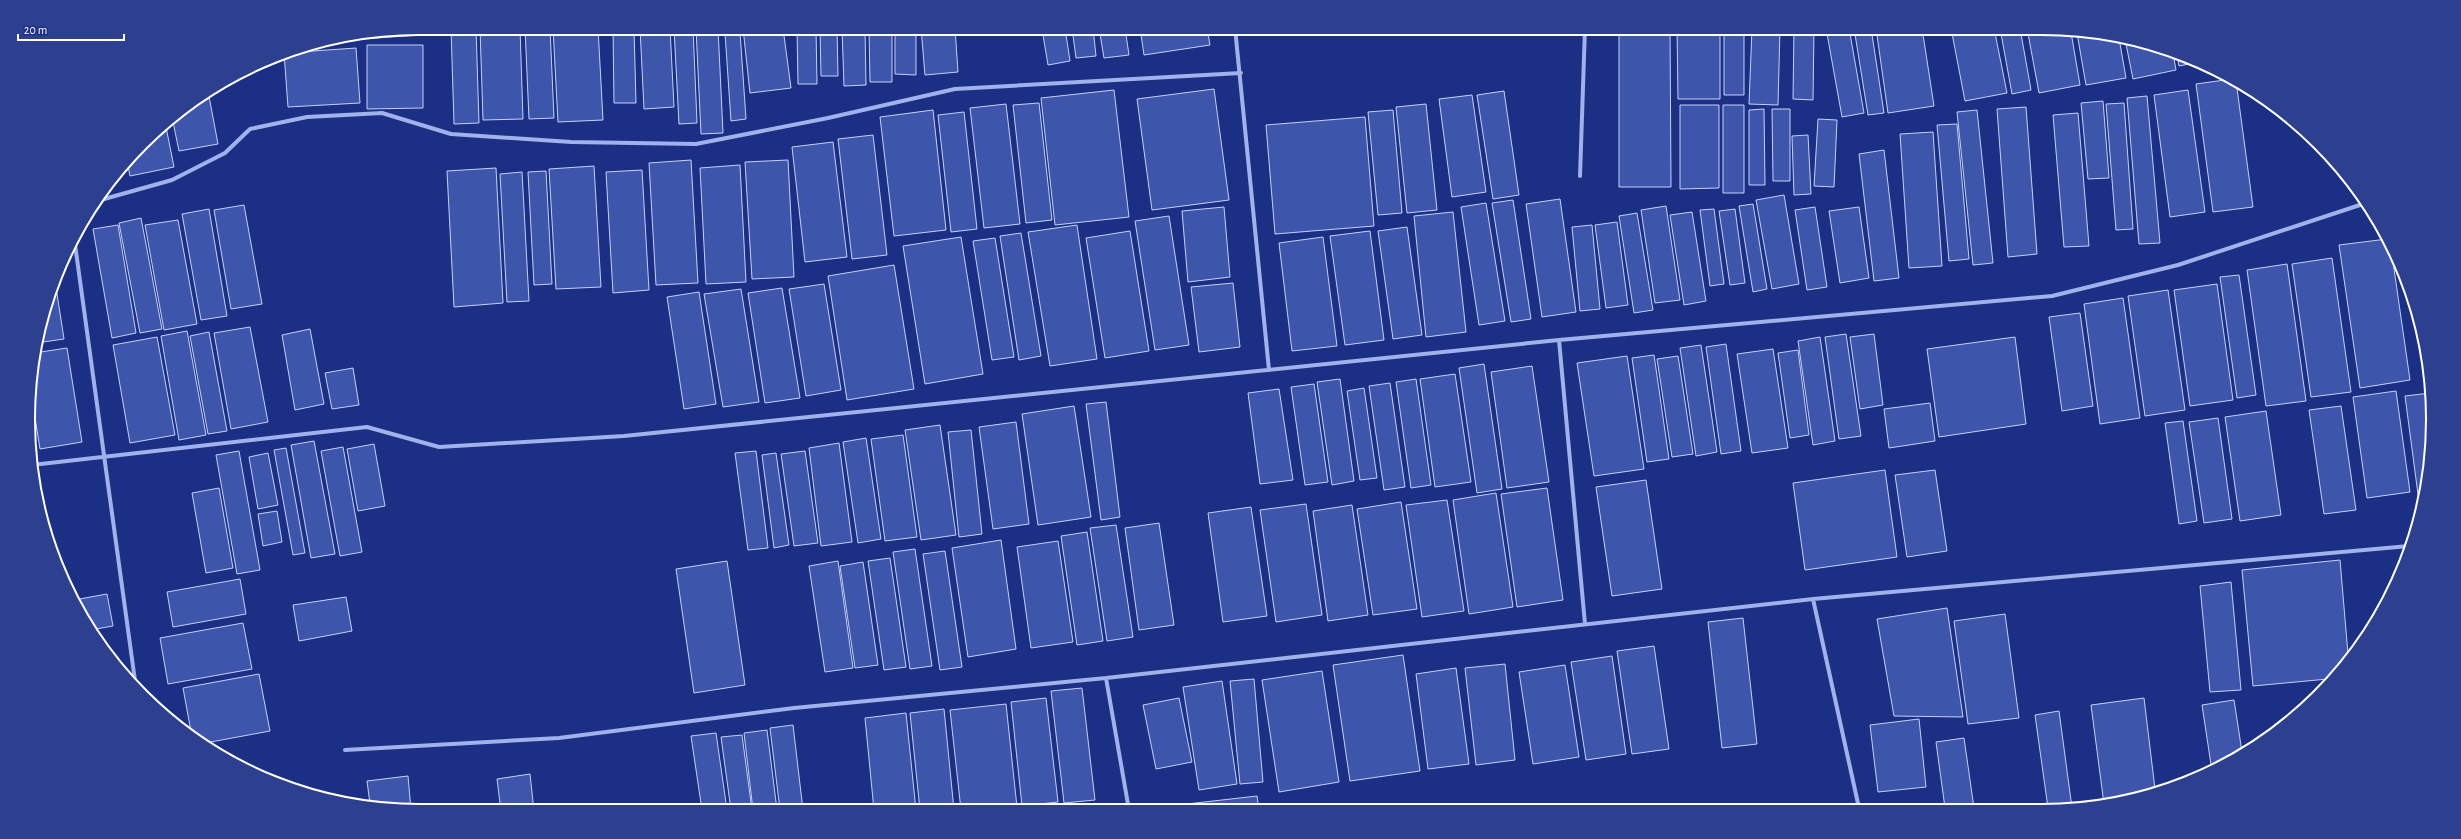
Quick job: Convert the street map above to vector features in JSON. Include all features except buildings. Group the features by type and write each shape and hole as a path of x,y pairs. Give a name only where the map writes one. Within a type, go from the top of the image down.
{"street":[{"path":"1236,35 1241,73 1269,370"},
{"path":"1580,176 1584,35"},
{"path":"105,199 172,180 225,153 250,129 307,117 382,113 451,134 571,142 696,144 828,118 955,89 1241,73"},
{"path":"37,464 103,458 367,427 439,448 624,436 1559,340 2052,296 2178,265 2360,205"},
{"path":"75,248 103,458 134,677"},
{"path":"1559,340 1585,624"},
{"path":"346,750 559,738 794,708 1106,678 1813,599 2405,546"},
{"path":"1813,599 1858,804"},
{"path":"1106,678 1128,804"}]}
